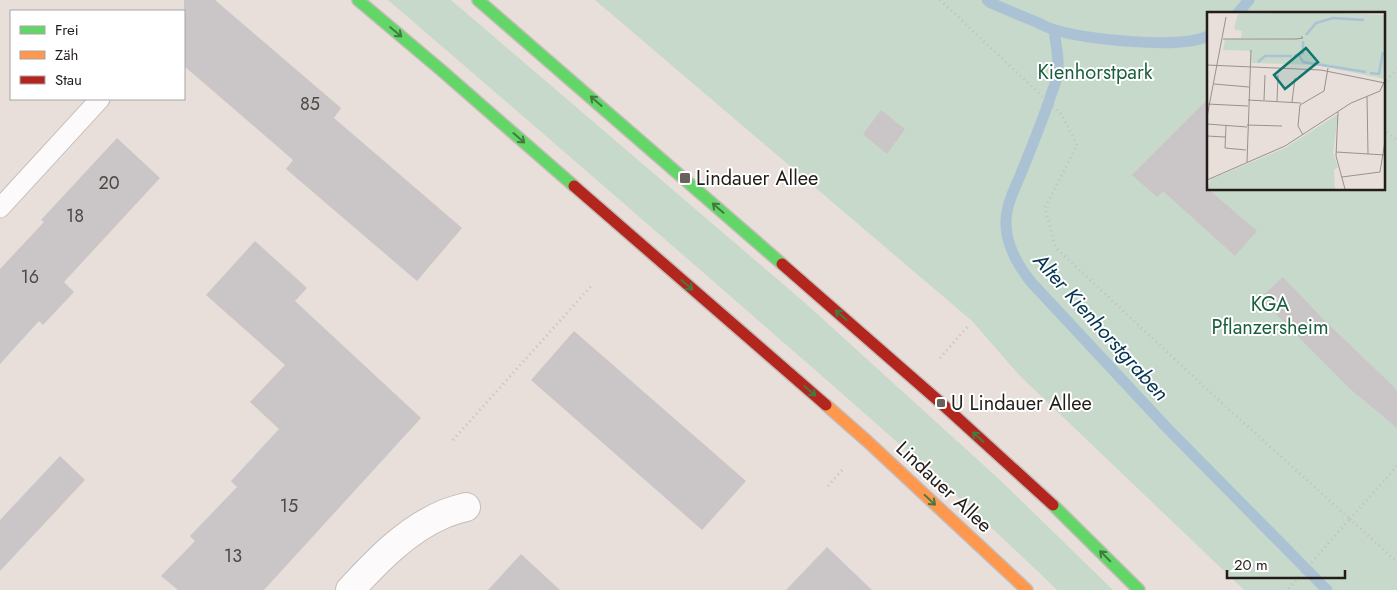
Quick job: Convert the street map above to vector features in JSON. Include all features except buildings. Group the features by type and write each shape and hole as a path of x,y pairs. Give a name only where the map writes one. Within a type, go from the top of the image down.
{"main road":[{"name":"Lindauer Allee","path":"358,0 827,406 1027,590"},
{"path":"478,0 941,403 1066,517 1139,590"}],"street":[{"path":"350,590 391,548 411,532 444,514 466,507"}],"lane":[{"path":"0,208 99,100"}],"path":[{"path":"940,0 1062,115 1078,145 1045,208 1056,248 1212,394 1397,562"},
{"path":"1384,83 1397,69"},
{"path":"1384,130 1397,140"},
{"path":"453,440 593,284"},
{"path":"1287,590 1397,466"}],"green space":[{"path":"388,0 451,0 804,302 1000,480 1113,590 1057,590 878,425"},
{"path":"595,0 1397,0 1397,590 1244,590 1020,376 972,321"}],"waterway":[{"path":"987,0 1052,29 1088,37 1155,43 1194,40 1207,36"},
{"path":"1239,12 1249,0"},
{"name":"Alter Kienhorstgraben","path":"1054,30 1058,59 1056,79 1039,130 1007,212 1008,240 1015,258 1031,282 1168,429 1327,590"}],"traffic: fast":[{"path":"358,0 574,186"},
{"path":"478,0 782,264"},
{"path":"1053,505 1139,590"}],"traffic: slow":[{"path":"826,405 1027,590"}],"traffic: jam":[{"path":"574,186 826,405"},
{"path":"782,264 941,403 1053,505"}],"place":[{"name":"Lindauer Allee","path":"685,178"},
{"name":"U Lindauer Allee","path":"941,403"}],"park label":[{"name":"Kienhorstpark","path":"1095,72"},
{"name":"KGA Pflanzersheim","path":"1270,316"}]}
